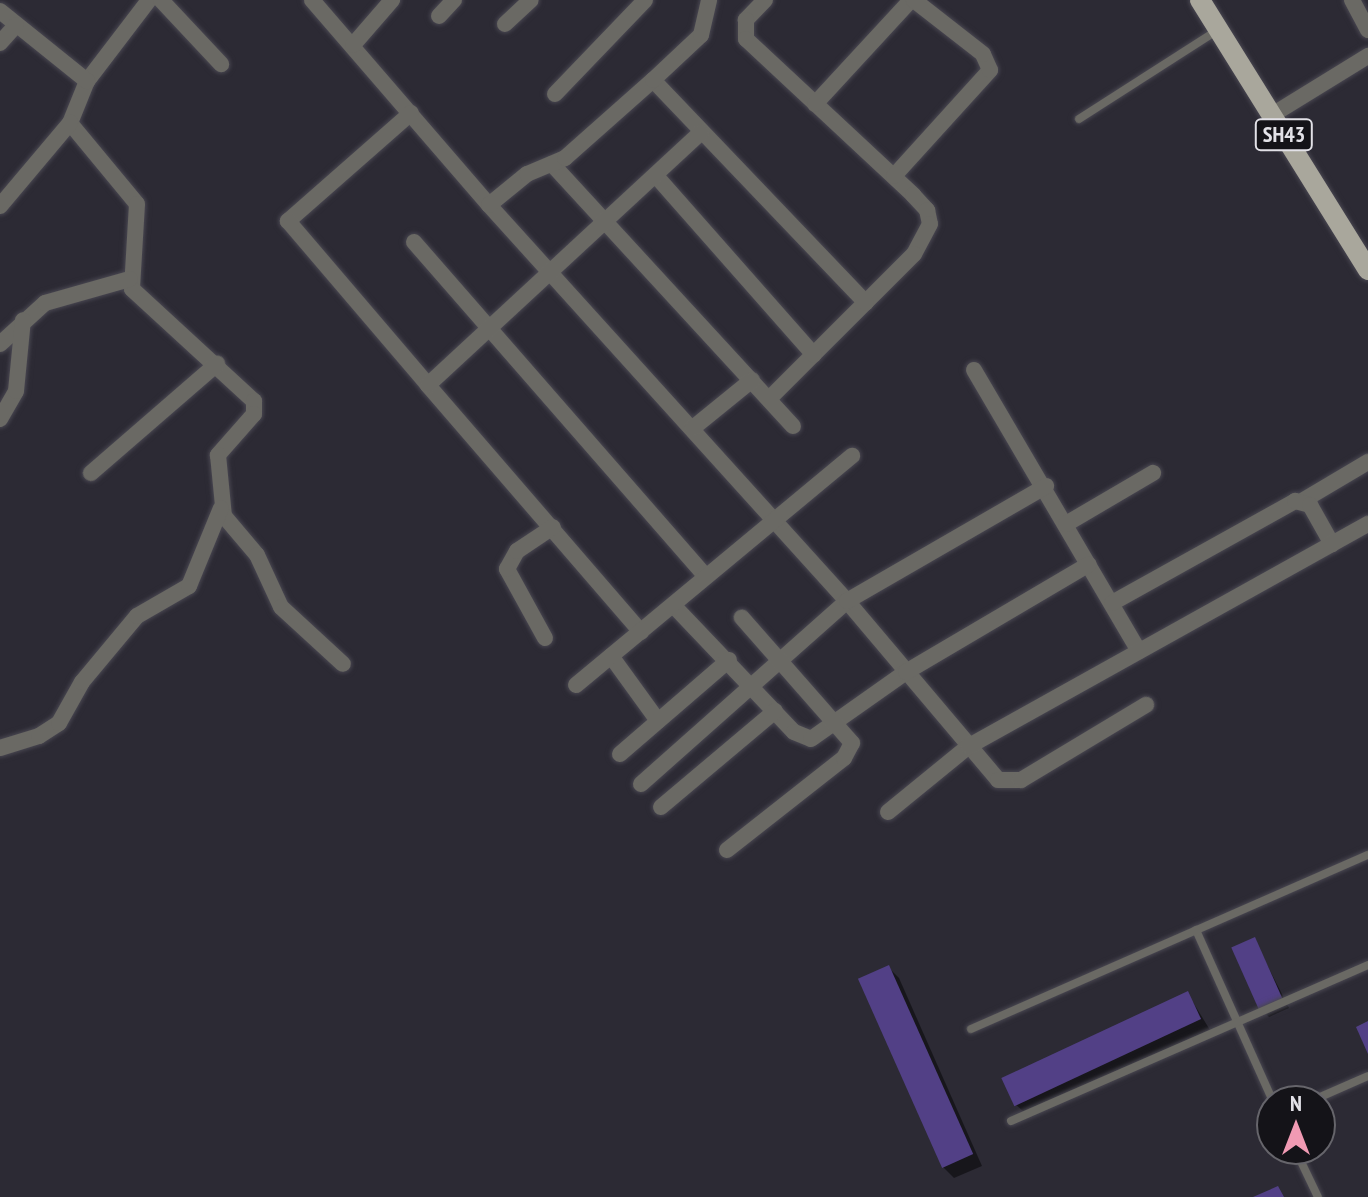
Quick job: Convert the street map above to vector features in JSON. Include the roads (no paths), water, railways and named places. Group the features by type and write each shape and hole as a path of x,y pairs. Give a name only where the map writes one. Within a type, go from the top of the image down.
{"main road":[{"name":"SH43","path":"1200,0 1368,270"}],"street":[{"path":"0,206 70,123 87,81 149,0"},
{"path":"161,0 221,64"},
{"path":"312,0 489,205 774,518 969,746 1007,784 1146,705"},
{"path":"353,45 392,0"},
{"path":"439,16 454,0"},
{"path":"505,24 531,0"},
{"path":"555,94 645,0"},
{"path":"489,205 527,174 552,164 653,80 701,35 709,0"},
{"path":"765,0 746,20 746,39 894,176 927,210 930,224 914,254 769,399"},
{"path":"815,104 912,0 983,54 990,70 894,176"},
{"path":"1352,0 1368,30"},
{"path":"0,11 87,81"},
{"path":"0,43 16,25"},
{"path":"1272,115 1368,56"},
{"path":"653,80 866,303"},
{"path":"411,113 288,221 641,632"},
{"path":"0,748 39,736 59,723 82,682 137,616 189,586 221,508 218,455 255,408 249,393 137,297 130,279 137,204 70,123"},
{"path":"428,385 657,177 701,132"},
{"path":"552,164 793,426"},
{"path":"657,177 814,355"},
{"path":"414,242 706,577"},
{"path":"0,344 45,303 130,279"},
{"path":"0,419 16,391 23,320"},
{"path":"91,473 217,364"},
{"path":"974,370 1046,486 1139,651"},
{"path":"693,428 752,380"},
{"path":"576,685 852,456"},
{"path":"1112,603 1368,462"},
{"path":"1066,524 1153,473"},
{"path":"641,784 847,601 1046,486"},
{"path":"1302,501 1316,513 1332,544"},
{"path":"221,508 257,555 281,607 343,664"},
{"path":"888,812 969,746 1368,524"},
{"path":"545,638 507,569 517,551 553,527"},
{"path":"673,605 729,660 794,732 811,739 838,723 906,672 1089,564"},
{"path":"727,850 844,758 852,743 838,723 742,618"},
{"path":"611,656 658,721"},
{"path":"620,754 729,660"},
{"path":"661,807 775,711"}],"lane":[{"path":"1079,119 1218,30"},
{"path":"971,1029 1368,855"},
{"path":"1196,930 1265,1085"},
{"path":"1011,1121 1368,965"},
{"path":"1336,1090 1368,1076"},
{"path":"1303,1165 1318,1197"}]}
